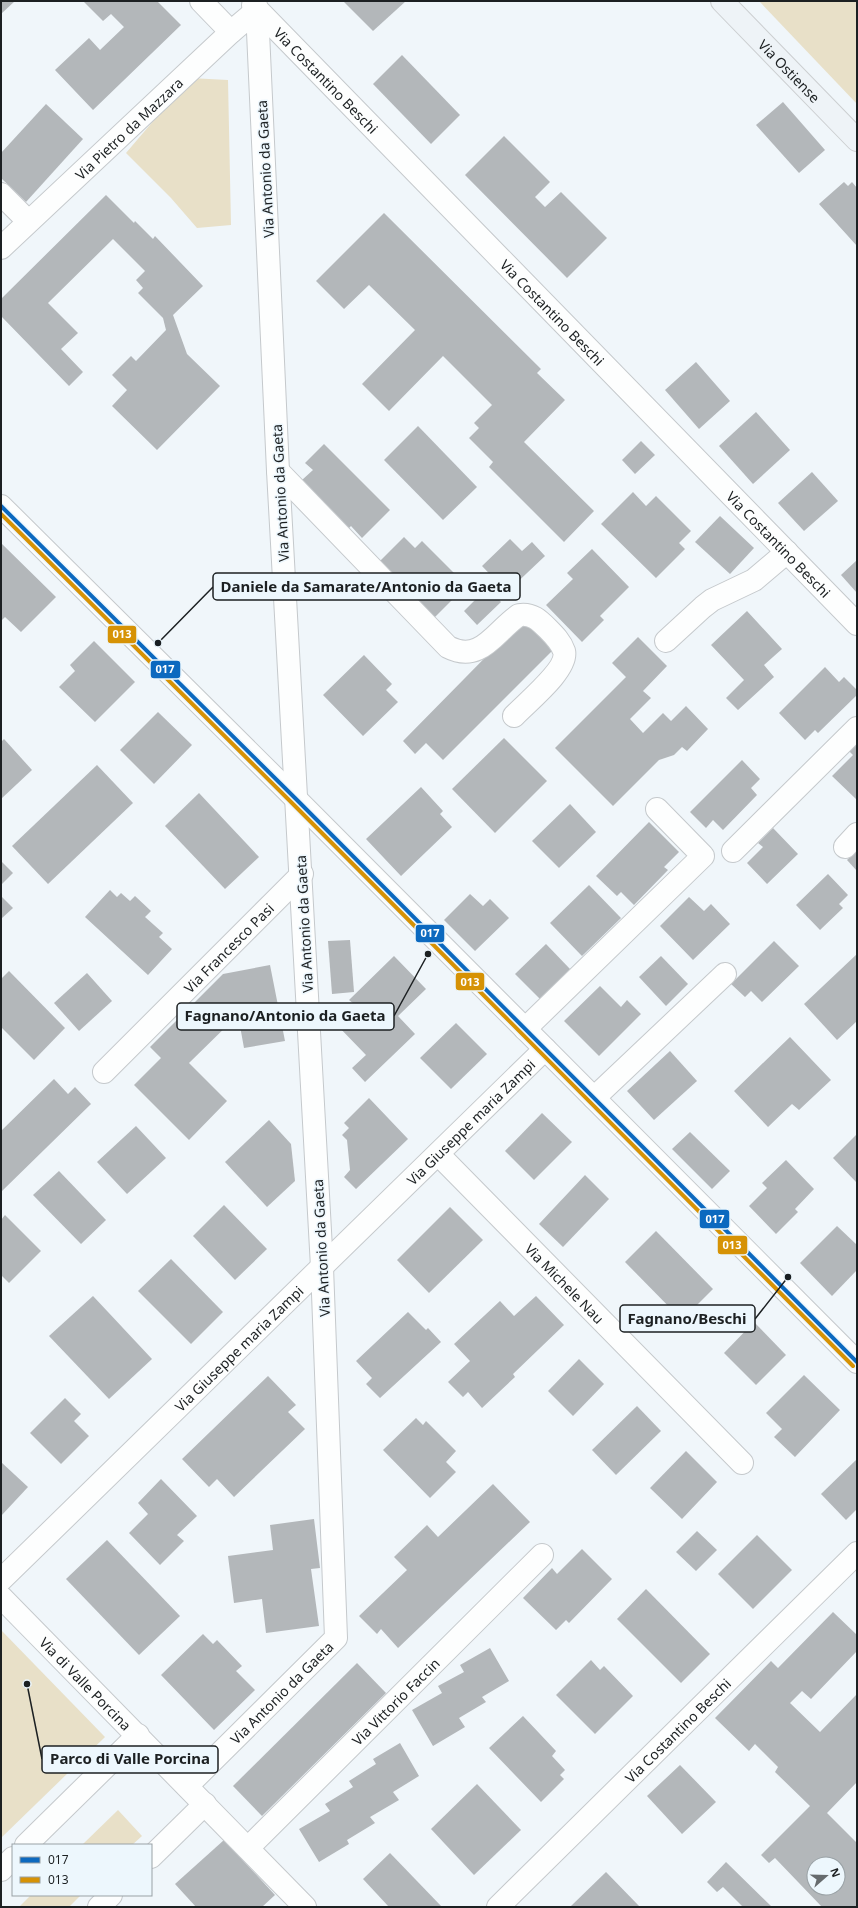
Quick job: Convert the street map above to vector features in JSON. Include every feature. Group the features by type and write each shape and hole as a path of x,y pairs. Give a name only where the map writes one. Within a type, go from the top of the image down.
{"main road":[{"name":"Via Ostiense","path":"722,1 857,140"}],"street":[{"path":"201,1 231,32"},
{"name":"Via Pietro da Mazzara","path":"1,248 231,32 254,4"},
{"name":"Via Antonio da Gaeta","path":"187,1786 336,1638 322,1267 254,4"},
{"name":"Via Costantino Beschi","path":"254,4 857,624"},
{"path":"1,194 28,222"},
{"path":"278,471 448,646 457,652 471,652 486,644 518,615 525,614 539,620 561,646 564,652 564,660 556,673 514,716"},
{"path":"1,506 298,801 857,1362"},
{"path":"666,641 712,600 754,580 787,552"},
{"path":"734,851 857,728"},
{"path":"525,1029 703,856 657,809"},
{"name":"Via Francesco Pasi","path":"104,1072 302,874"},
{"path":"594,1098 725,974"},
{"name":"Via Giuseppe maria Zampi","path":"1,1580 545,1049"},
{"name":"Via Michele Nau","path":"438,1154 742,1463"},
{"name":"Via Costantino Beschi","path":"498,1907 857,1553"},
{"name":"Via Vittorio Faccin","path":"248,1848 542,1555"},
{"name":"Via di Valle Porcina","path":"1,1597 306,1907"},
{"path":"27,1844 138,1736"},
{"path":"152,1855 205,1804"},
{"path":"1,1870 12,1859"},
{"path":"99,1907 110,1896"}],"shaded area":[{"path":"759,1 857,1 857,104"},
{"path":"190,78 228,80 231,225 197,228 171,198 126,153"},
{"path":"1,1630 105,1737 1,1838"},
{"path":"118,1810 142,1836 133,1844 83,1844"},
{"path":"30,1896 80,1896 69,1907 19,1907"}],"building":[{"path":"1,1 15,1 1,14"},
{"path":"83,1 157,1 181,25 93,110 55,70 89,38 100,50 124,27 111,14 103,21"},
{"path":"343,1 406,1 373,31"},
{"path":"402,55 460,115 431,144 373,84"},
{"path":"783,102 825,150 799,173 756,125"},
{"path":"46,104 83,139 26,202 1,178 1,153"},
{"path":"504,136 550,182 535,197 545,207 561,192 607,238 567,278 465,175"},
{"path":"844,182 848,186 852,182 857,188 857,246 819,204"},
{"path":"106,195 134,223 135,221 153,239 155,236 203,286 173,315 187,354 220,386 157,450 112,406 127,390 112,375 131,356 136,361 166,330 163,318 138,293 143,288 136,280 145,271 113,239 48,303 78,333 61,349 83,372 69,386 1,316 1,299"},
{"path":"384,213 541,369 537,373 565,400 524,442 594,511 564,542 489,467 493,462 469,438 479,428 474,423 492,405 443,356 389,411 362,384 415,330 369,285 344,309 316,281"},
{"path":"696,362 730,401 699,429 665,390"},
{"path":"756,412 790,450 753,484 719,446"},
{"path":"418,426 477,487 443,520 384,460"},
{"path":"641,441 655,455 635,474 622,460"},
{"path":"324,444 390,510 362,538 351,526 345,532 308,495 313,491 302,480 313,470 305,463"},
{"path":"812,472 838,501 804,531 778,503"},
{"path":"633,492 646,506 656,496 691,531 679,543 685,549 656,578 601,524"},
{"path":"720,516 754,548 730,574 695,542"},
{"path":"404,537 415,548 422,541 460,579 450,589 457,595 432,620 376,565"},
{"path":"510,539 522,551 532,542 545,556 507,592 482,566"},
{"path":"1,543 56,597 21,632 5,617 1,621"},
{"path":"592,549 629,587 600,616 604,620 582,642 546,605 573,579 567,573"},
{"path":"857,560 857,593 841,575"},
{"path":"484,583 501,602 477,625 464,611 475,600 471,596"},
{"path":"747,611 782,649 764,665 774,677 738,710 726,698 744,680 711,645"},
{"path":"523,619 554,649 443,760 426,743 415,754 403,741"},
{"path":"638,637 667,666 643,691 651,698 630,719 643,733 663,713 671,721 686,706 708,729 687,751 682,747 674,755 659,760 613,806 555,748 626,677 612,663"},
{"path":"94,641 135,682 95,722 59,687 75,671 70,665"},
{"path":"364,655 392,684 386,690 398,702 363,736 323,695"},
{"path":"825,667 839,682 844,677 857,690 857,695 818,733 815,730 805,740 779,713"},
{"path":"158,712 192,745 154,784 120,750"},
{"path":"504,738 547,781 495,833 452,789"},
{"path":"4,739 32,770 1,799 1,742"},
{"path":"857,742 856,799 832,776 853,755 848,750"},
{"path":"742,760 760,779 751,788 757,795 723,830 713,820 706,828 690,812"},
{"path":"97,765 133,803 48,884 12,846"},
{"path":"421,787 443,811 440,814 452,827 401,876 366,839"},
{"path":"199,793 259,857 225,889 165,826"},
{"path":"570,804 596,832 559,868 532,841"},
{"path":"649,822 679,852 664,867 668,870 634,905 621,892 617,896 596,876"},
{"path":"773,828 798,854 767,884 747,863 763,847 758,843"},
{"path":"857,850 857,871 847,860"},
{"path":"1,861 13,873 1,885"},
{"path":"828,874 848,895 839,904 843,908 820,930 796,905"},
{"path":"589,885 621,918 582,956 550,923"},
{"path":"110,890 117,897 121,893 130,901 135,896 151,911 145,917 163,933 159,937 172,949 148,975 85,917"},
{"path":"470,894 483,906 490,899 509,918 475,951 444,920"},
{"path":"1,896 13,908 1,919"},
{"path":"689,897 704,911 711,904 730,924 693,960 660,926"},
{"path":"350,940 354,992 332,994 328,941"},
{"path":"774,941 799,966 762,1002 751,991 745,997 731,984"},
{"path":"546,944 570,969 540,999 515,974"},
{"path":"857,954 857,1021 837,1040 804,1004"},
{"path":"394,956 426,989 398,1016 415,1034 365,1082 352,1068 366,1055 334,1022 354,1004 349,1000"},
{"path":"661,956 688,984 666,1006 639,977"},
{"path":"270,965 285,1041 244,1048 238,1015 189,1063 227,1101 189,1140 134,1085 161,1058 150,1047 223,974"},
{"path":"9,971 65,1028 34,1060 1,1027 1,979"},
{"path":"87,973 112,1001 79,1031 54,1003"},
{"path":"600,986 621,1007 627,1000 641,1014 599,1056 564,1021"},
{"path":"456,1023 487,1054 451,1089 420,1058"},
{"path":"790,1037 831,1080 799,1110 792,1104 768,1127 734,1091"},
{"path":"670,1051 697,1081 654,1120 627,1091"},
{"path":"54,1079 68,1094 75,1087 91,1104 1,1192 1,1131"},
{"path":"369,1098 408,1139 356,1189 344,1177 350,1170 347,1140 342,1135 349,1128 344,1123"},
{"path":"542,1113 572,1142 534,1180 505,1151"},
{"path":"269,1120 291,1144 295,1181 267,1207 225,1162"},
{"path":"136,1126 166,1158 127,1194 97,1162"},
{"path":"690,1132 730,1171 712,1189 672,1149"},
{"path":"857,1134 857,1183 833,1158"},
{"path":"786,1160 814,1189 795,1209 798,1212 776,1234 749,1206 767,1188 762,1183"},
{"path":"59,1171 106,1220 81,1244 33,1195"},
{"path":"585,1175 609,1199 563,1247 539,1224"},
{"path":"224,1205 267,1249 235,1280 193,1236"},
{"path":"450,1207 483,1240 429,1293 397,1260"},
{"path":"5,1215 41,1251 9,1283 1,1275 1,1220"},
{"path":"837,1226 857,1245 857,1270 832,1296 800,1263"},
{"path":"656,1231 713,1289 682,1320 625,1262"},
{"path":"171,1259 223,1312 191,1344 138,1291"},
{"path":"93,1296 152,1359 109,1399 49,1336"},
{"path":"536,1296 564,1325 513,1374 515,1377 482,1408 468,1392 463,1397 448,1382 470,1361 454,1344 500,1301 514,1316"},
{"path":"408,1312 426,1330 428,1328 441,1342 380,1398 366,1384 372,1378 356,1361"},
{"path":"754,1322 786,1355 756,1385 724,1353"},
{"path":"579,1359 604,1384 573,1416 548,1391"},
{"path":"804,1375 840,1410 795,1457 774,1437 782,1429 766,1413"},
{"path":"268,1376 296,1405 288,1412 305,1429 234,1497 217,1479 209,1487 182,1459"},
{"path":"65,1398 81,1414 74,1421 89,1436 61,1464 30,1433"},
{"path":"637,1406 661,1431 616,1475 592,1450"},
{"path":"416,1418 423,1425 426,1421 456,1451 446,1462 456,1472 430,1498 383,1450"},
{"path":"686,1451 717,1482 682,1519 650,1488"},
{"path":"857,1459 857,1509 846,1520 821,1494"},
{"path":"1,1462 28,1487 1,1516"},
{"path":"161,1479 197,1516 177,1535 184,1541 160,1565 129,1533 148,1514 138,1503"},
{"path":"493,1484 530,1522 398,1648 381,1629 377,1634 359,1616 407,1570 394,1557 427,1525 438,1537"},
{"path":"314,1519 320,1568 311,1569 319,1626 266,1633 262,1599 234,1603 228,1556 273,1550 270,1525"},
{"path":"697,1531 717,1550 696,1571 676,1552"},
{"path":"757,1535 792,1570 753,1609 718,1574"},
{"path":"107,1540 180,1616 139,1655 66,1579"},
{"path":"582,1549 612,1579 569,1623 566,1620 556,1630 523,1598 552,1568 557,1574"},
{"path":"646,1589 710,1654 681,1683 617,1619"},
{"path":"833,1612 857,1635 857,1651 811,1699 802,1691 790,1703 820,1732 857,1694 857,1782 827,1813 857,1843 857,1907 822,1907 811,1896 846,1896 846,1856 806,1856 806,1890 775,1858 769,1863 761,1855 810,1806 775,1772 778,1767 755,1744 749,1751 715,1718 771,1661 778,1668"},
{"path":"203,1634 213,1644 217,1640 242,1666 236,1671 255,1690 214,1730 161,1675"},
{"path":"490,1648 509,1681 482,1697 486,1702 459,1718 465,1727 433,1746 412,1710 442,1693 438,1686 464,1672 460,1665"},
{"path":"591,1660 600,1670 604,1666 633,1696 595,1734 556,1695"},
{"path":"357,1663 386,1693 262,1816 233,1786"},
{"path":"523,1716 556,1751 552,1756 565,1770 560,1775 564,1779 541,1802 489,1748"},
{"path":"400,1743 419,1776 393,1792 399,1800 370,1817 375,1823 347,1840 349,1844 319,1862 299,1829 330,1811 325,1804 353,1787 349,1781 376,1764 373,1759"},
{"path":"680,1765 716,1802 682,1834 647,1796"},
{"path":"477,1784 521,1830 474,1875 431,1829"},
{"path":"224,1840 275,1895 262,1907 196,1907 175,1884"},
{"path":"390,1853 442,1907 389,1907 363,1879"},
{"path":"726,1862 772,1907 743,1907 723,1887 717,1892 707,1882"},
{"path":"606,1872 640,1907 570,1907"}],"transit line":[{"name":"017","path":"1,506 298,801 857,1362"},
{"name":"013","path":"1,514 294,805 853,1366"}],"place":[{"name":"Daniele da Samarate/Antonio da Gaeta","path":"158,643"},
{"name":"Fagnano/Antonio da Gaeta","path":"428,954"},
{"name":"Fagnano/Beschi","path":"788,1277"},
{"name":"Parco di Valle Porcina","path":"27,1684"}]}
